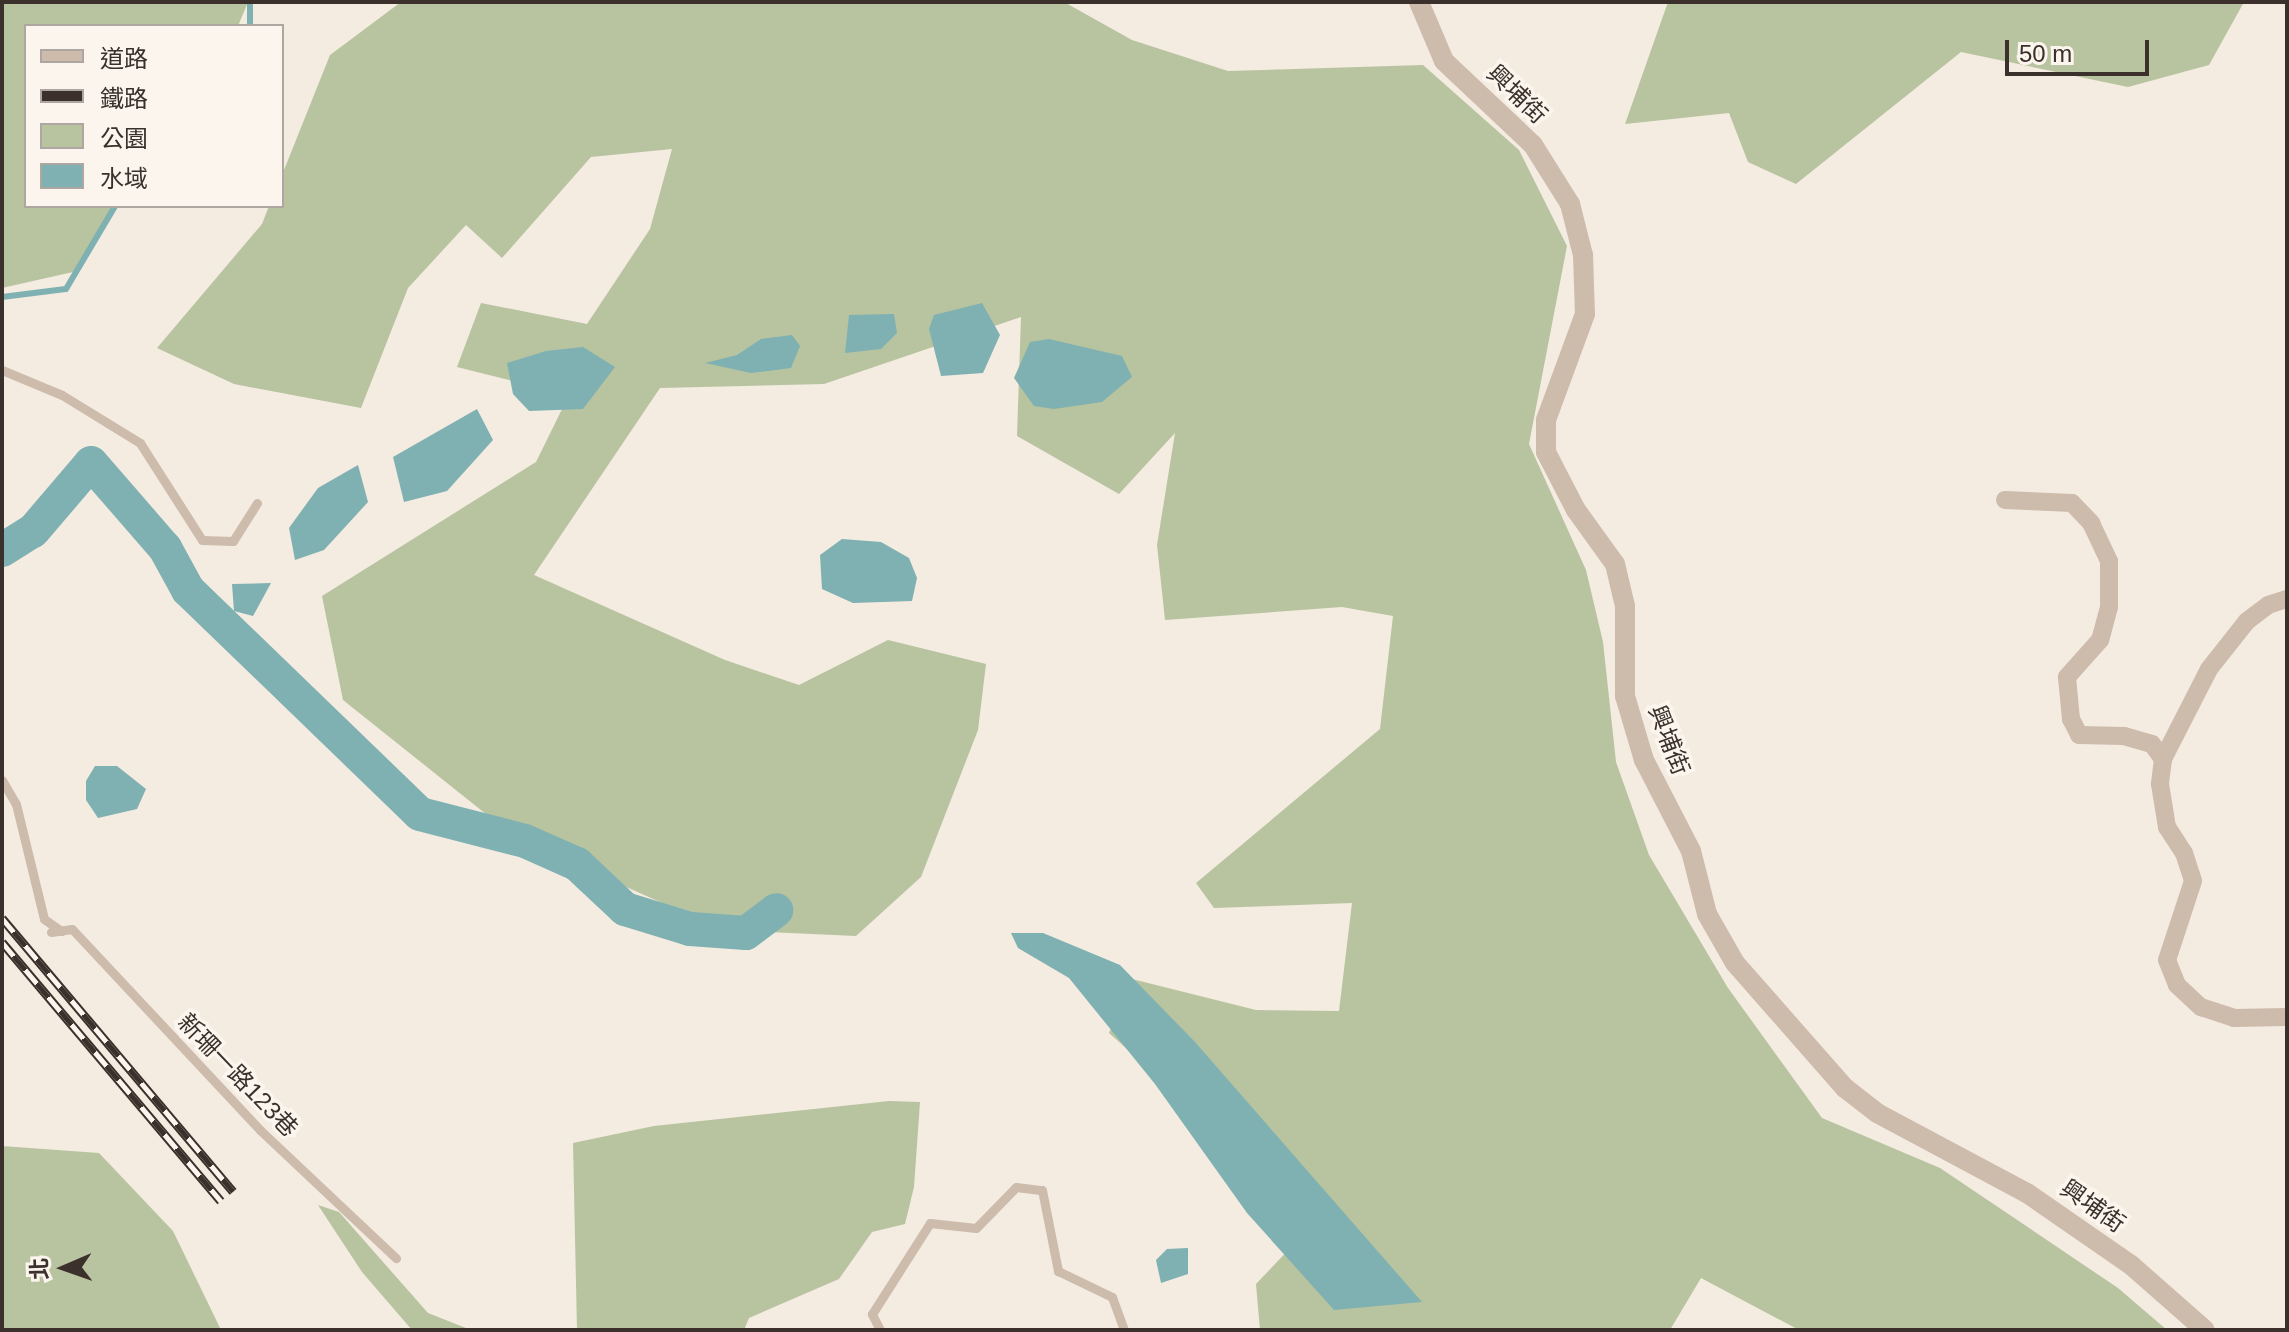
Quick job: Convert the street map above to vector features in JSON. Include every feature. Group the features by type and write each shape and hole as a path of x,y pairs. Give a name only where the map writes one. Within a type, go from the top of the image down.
{"street":[{"name":"興埔街","path":"1419,2 1444,61 1533,145 1570,204 1583,255 1585,314 1546,420 1546,452 1576,510 1615,564 1625,606 1625,696 1644,760 1691,851 1707,914 1735,963 1845,1088 1866,1105 2027,1193 2131,1265 2205,1330"},
{"path":"2005,500 2072,503 2091,523 2109,561 2109,607 2100,640 2067,677 2071,719 2079,735 2124,736 2152,744 2163,759"},
{"path":"2287,599 2268,605 2247,621 2209,669 2163,759 2160,784 2167,827 2184,853 2193,881 2167,960 2177,985 2201,1007 2234,1018 2287,1017"}],"lane":[{"path":"2,370 62,395 140,443 202,540 233,541 257,503"},
{"name":"新珊一路123巷","path":"2,780 16,804 44,919 56,931 72,929 260,1130 396,1258"},
{"path":"880,1330 872,1314 930,1223 976,1228 1016,1187 1042,1190 1058,1271 1112,1297 1124,1330"}],"green space":[{"path":"2,2 248,2 239,24 24,24 24,208 116,208 73,272 2,288"},
{"path":"401,2 1064,2 1132,40 1228,71 1423,65 1519,150 1567,246 1529,444 1586,570 1603,642 1616,762 1649,855 1728,988 1822,1118 1940,1168 2118,1288 2167,1330 1799,1330 1701,1278 1670,1330 1260,1330 1256,1284 1318,1219 1109,1033 1132,979 1256,1010 1339,1011 1352,903 1214,908 1196,883 1380,729 1393,616 1342,607 1165,620 1157,545 1175,433 1119,494 1017,436 1021,317 824,384 660,388 534,575 725,660 799,685 888,640 986,664 978,730 921,877 856,936 723,930 516,838 343,700 322,596 536,462 569,395 457,367 481,303 587,324 650,229 672,149 591,157 502,258 466,225 408,288 361,408 234,384 157,348 262,224 268,208 284,208 284,170 330,55"},
{"path":"1668,2 2244,2 2209,65 2128,87 1961,52 1796,184 1748,162 1729,113 1625,124"},
{"path":"889,1101 920,1102 914,1187 905,1224 872,1232 839,1279 749,1318 744,1330 577,1330 573,1143 654,1126"},
{"path":"2,1146 99,1153 173,1231 221,1330 2,1330"},
{"path":"318,1205 339,1212 428,1313 471,1330 412,1330 362,1272"}],"water":[{"path":"982,303 1000,335 983,373 941,376 929,329 934,315"},
{"path":"894,314 897,333 881,349 845,353 849,315"},
{"path":"792,335 800,346 791,368 751,373 705,363 737,355 761,339"},
{"path":"1049,339 1122,356 1132,377 1102,402 1054,409 1034,406 1014,378 1030,342"},
{"path":"583,347 615,367 583,409 529,411 513,394 507,363 546,351"},
{"path":"477,409 493,440 447,491 404,502 393,457"},
{"path":"358,465 368,502 324,550 295,560 289,528 318,488"},
{"path":"842,539 881,542 909,558 917,578 912,601 853,603 822,589 820,555"},
{"path":"271,583 253,616 234,611 232,584"},
{"path":"95,766 117,766 146,789 137,809 98,818 86,800 86,781"},
{"path":"1011,933 1043,933 1120,965 1195,1042 1422,1302 1334,1310 1247,1213 1155,1084 1069,978 1018,948"},
{"path":"1188,1248 1188,1274 1161,1283 1156,1260 1167,1249"}],"waterway":[{"path":"250,2 250,24"},
{"path":"2,297 66,289 114,208"},
{"path":"2,550 33,531 91,463 165,548 188,590 420,814 525,841 577,864 625,909 690,929 746,933 776,910"}],"railway":[{"path":"2,918 233,1191"},
{"path":"2,942 221,1201"}]}
